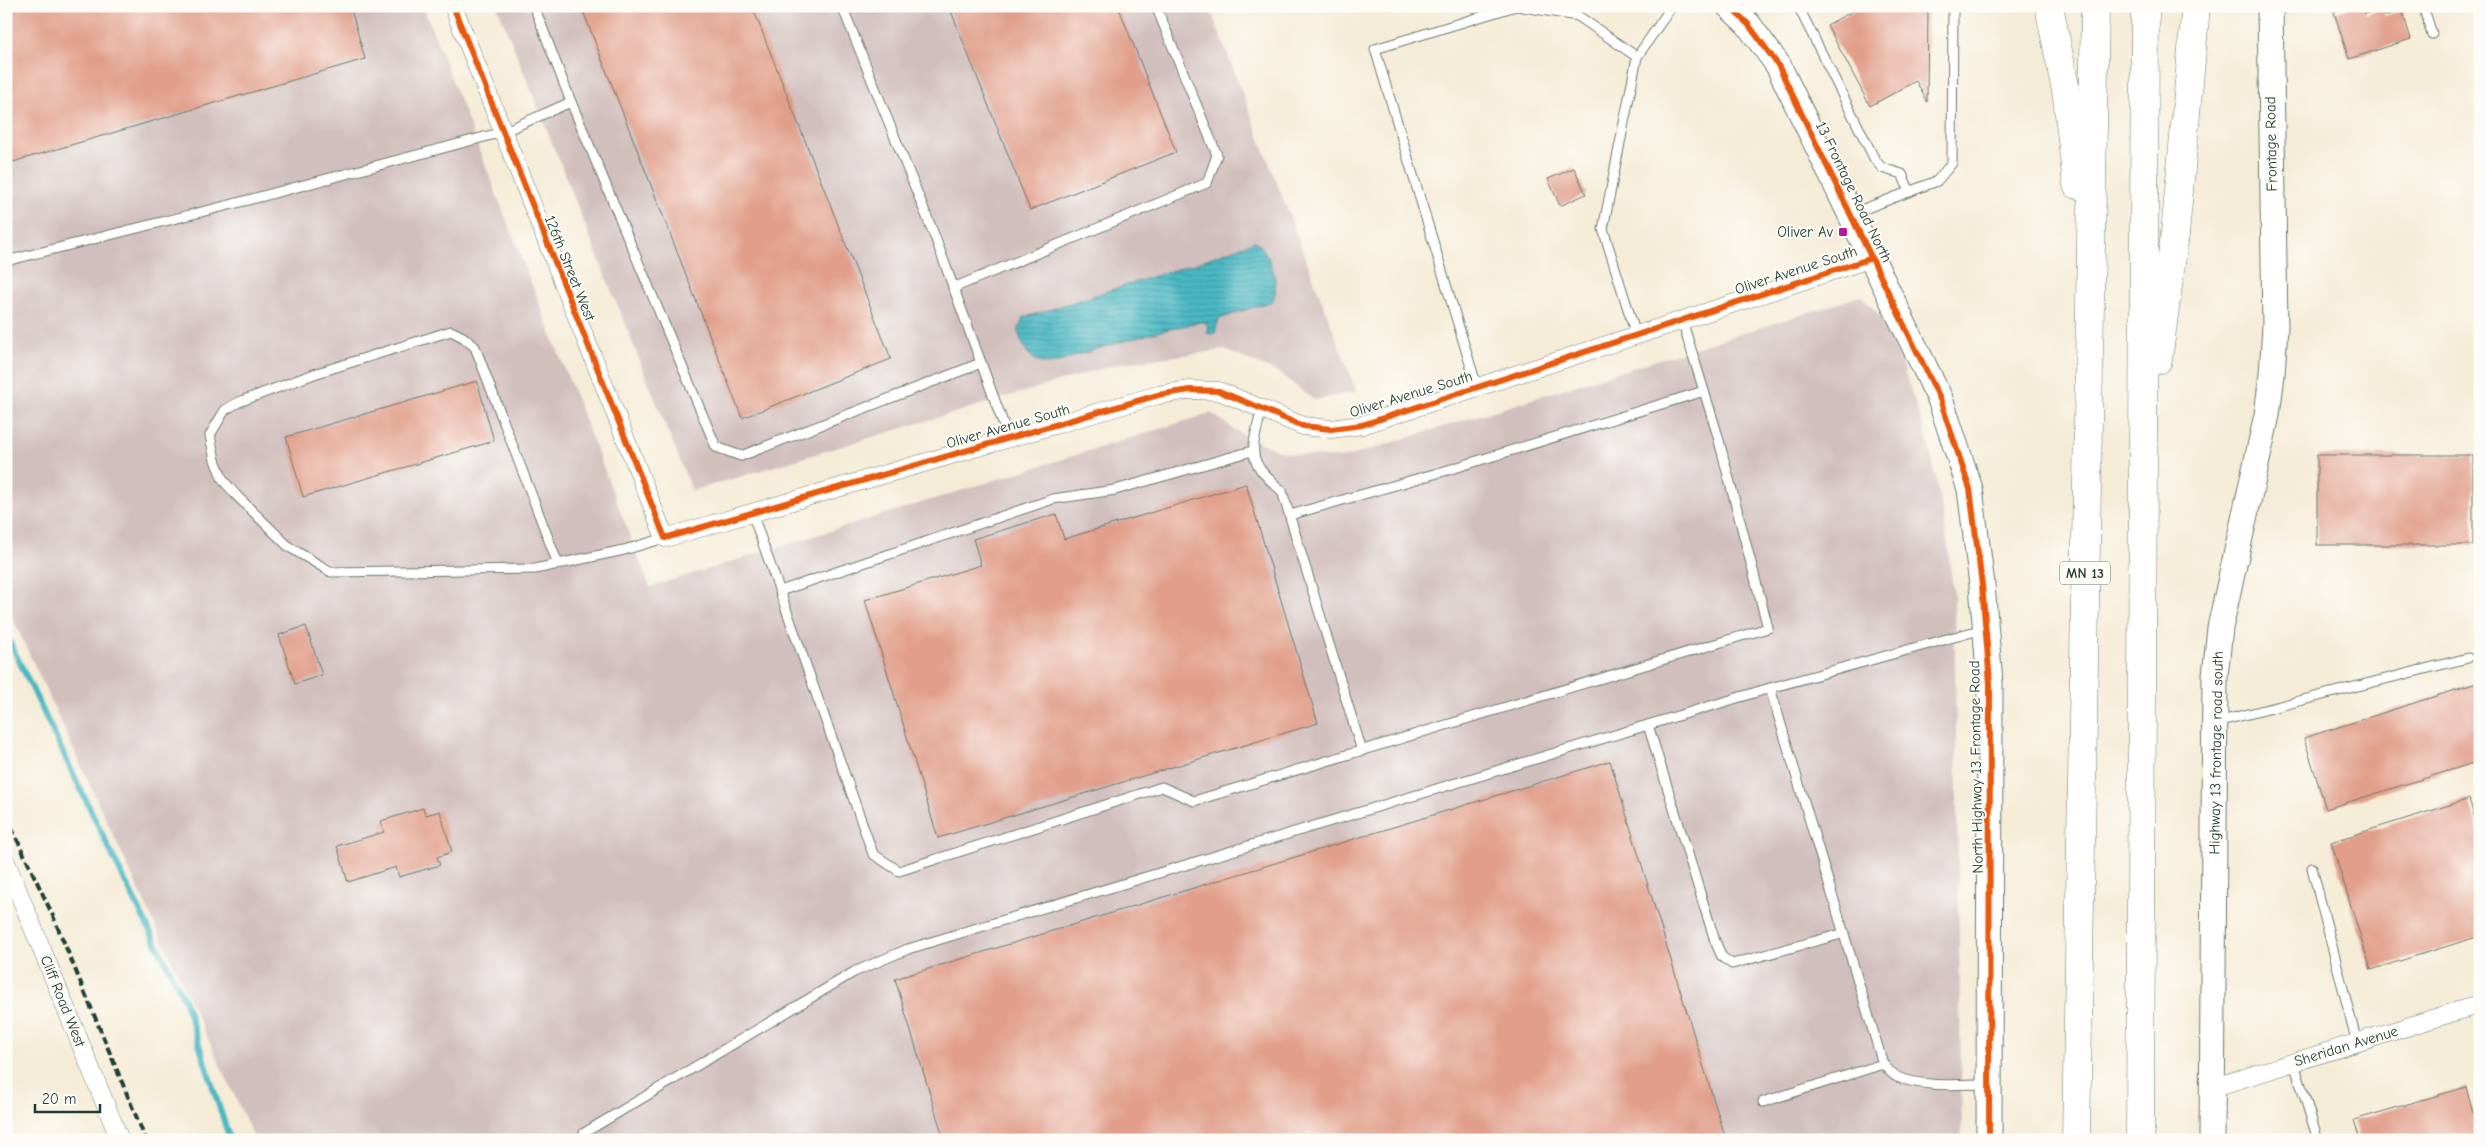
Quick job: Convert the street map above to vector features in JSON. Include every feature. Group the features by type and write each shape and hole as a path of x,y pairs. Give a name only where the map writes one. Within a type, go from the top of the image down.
{"highway":[{"path":"2049,6 2067,96 2077,184 2088,376"},
{"name":"MN 13","path":"2076,1140 2094,6"},
{"path":"2140,1140 2145,6"},
{"path":"2143,476 2175,234 2196,6"}],"street":[{"name":"126th Street West","path":"453,6 664,538"},
{"name":"Frontage Road","path":"2270,6 2274,282"},
{"name":"13 Frontage Road North","path":"1741,8 1778,65 1940,400"},
{"name":"Oliver Avenue South","path":"664,538 1158,396 1190,390 1219,390 1303,426 1331,429 1362,425 1872,258"},
{"name":"Highway 13 frontage road south","path":"2212,1140 2215,676 2220,628 2267,415 2275,327 2274,282"},
{"name":"North Highway 13 Frontage Road","path":"1940,400 1970,489 1990,682 1989,1140"},
{"name":"Cliff Road West","path":"6,862 11,888 120,1140"},
{"name":"Sheridan Avenue","path":"2212,1088 2480,1004"}],"lane":[{"path":"534,6 716,447 741,456 981,363"},
{"path":"842,6 953,288 1009,439"},
{"path":"953,288 1208,184 1217,155 1156,6"},
{"path":"1477,387 1375,48 1517,6 1578,16 1637,58"},
{"path":"1636,335 1603,229 1637,58 1672,6"},
{"path":"1798,6 1875,160 1882,168 1902,174 1910,192"},
{"path":"1851,214 1937,181 1952,164 1953,6"},
{"path":"2423,6 2432,34"},
{"path":"6,261 233,204 503,132 572,102"},
{"path":"752,512 873,854 899,871 1162,787 1194,801 1768,628 1717,433 1682,320"},
{"path":"558,564 475,347 463,337 451,331 314,374 239,402 225,410 210,435 215,460 223,480 236,495 289,547 330,572 535,569 558,564 664,538"},
{"path":"1290,515 1448,470 1704,391"},
{"path":"1262,408 1252,451 1260,472 1282,491 1362,750"},
{"path":"780,592 1052,499 1115,490 1252,451"},
{"path":"586,1140 584,1133 837,982 854,972 908,949 1770,688 1986,629"},
{"path":"2215,723 2468,658"},
{"path":"1770,688 1883,1064 1895,1077 1908,1080 1939,1084 1989,1084"},
{"path":"1648,725 1715,941 1722,957 1732,964 1845,933"},
{"path":"2312,868 2358,1043"},
{"path":"2294,1063 2318,1140"},
{"path":"1763,1102 1883,1064"}],"shaded area":[{"path":"6,6 423,6 650,587 1211,413 1238,432 1278,451 1308,456 1343,458 1861,296 1881,317 1902,365 1929,444 1944,520 1954,595 1962,1140 255,1140 6,604"},
{"path":"497,6 1209,6 1357,392 1314,400 1279,373 1225,350 1121,363 692,491"}],"water":[{"path":"1255,241 1265,252 1275,278 1275,294 1272,301 1219,319 1215,333 1208,334 1207,323 1201,322 1138,337 1050,364 1037,361 1029,355 1021,341 1018,331 1023,318 1196,263"}],"building":[{"path":"6,6 350,6 365,59 6,164"},
{"path":"581,6 752,6 891,359 742,418"},
{"path":"949,6 1118,6 1176,152 1030,210"},
{"path":"1862,6 1928,6 1927,102 1916,81 1870,106 1827,25"},
{"path":"2353,6 2362,6 2365,14 2383,8 2385,16 2402,10 2411,39 2349,59 2334,12"},
{"path":"1574,168 1586,194 1560,206 1548,179"},
{"path":"477,381 494,441 303,497 286,437"},
{"path":"2317,455 2473,455 2473,545 2317,545"},
{"path":"1246,484 1318,723 938,838 865,600 981,565 973,539 1056,514 1064,539"},
{"path":"306,626 322,675 295,684 279,635"},
{"path":"2480,682 2480,761 2326,809 2304,738"},
{"path":"1610,761 1726,1140 944,1140 895,979"},
{"path":"2469,799 2480,835 2480,936 2371,970 2331,842"},
{"path":"423,808 426,815 440,811 452,852 437,857 440,865 399,877 396,867 348,882 337,846 384,832 381,821"},
{"path":"2466,1087 2480,1140 2360,1140 2354,1120"}],"waterway":[{"path":"6,634 185,1001 230,1140"}],"railway":[{"path":"6,816 53,916 146,1140"}],"cycle path":[{"path":"453,6 665,538 1158,395 1190,390 1219,391 1303,426 1331,429 1362,425 1872,258"},
{"path":"1729,6 1748,24 1778,65 1940,399 1970,489 1982,585 1990,683 1989,1140"}],"place":[{"name":"Oliver Av","path":"1843,232"}]}
